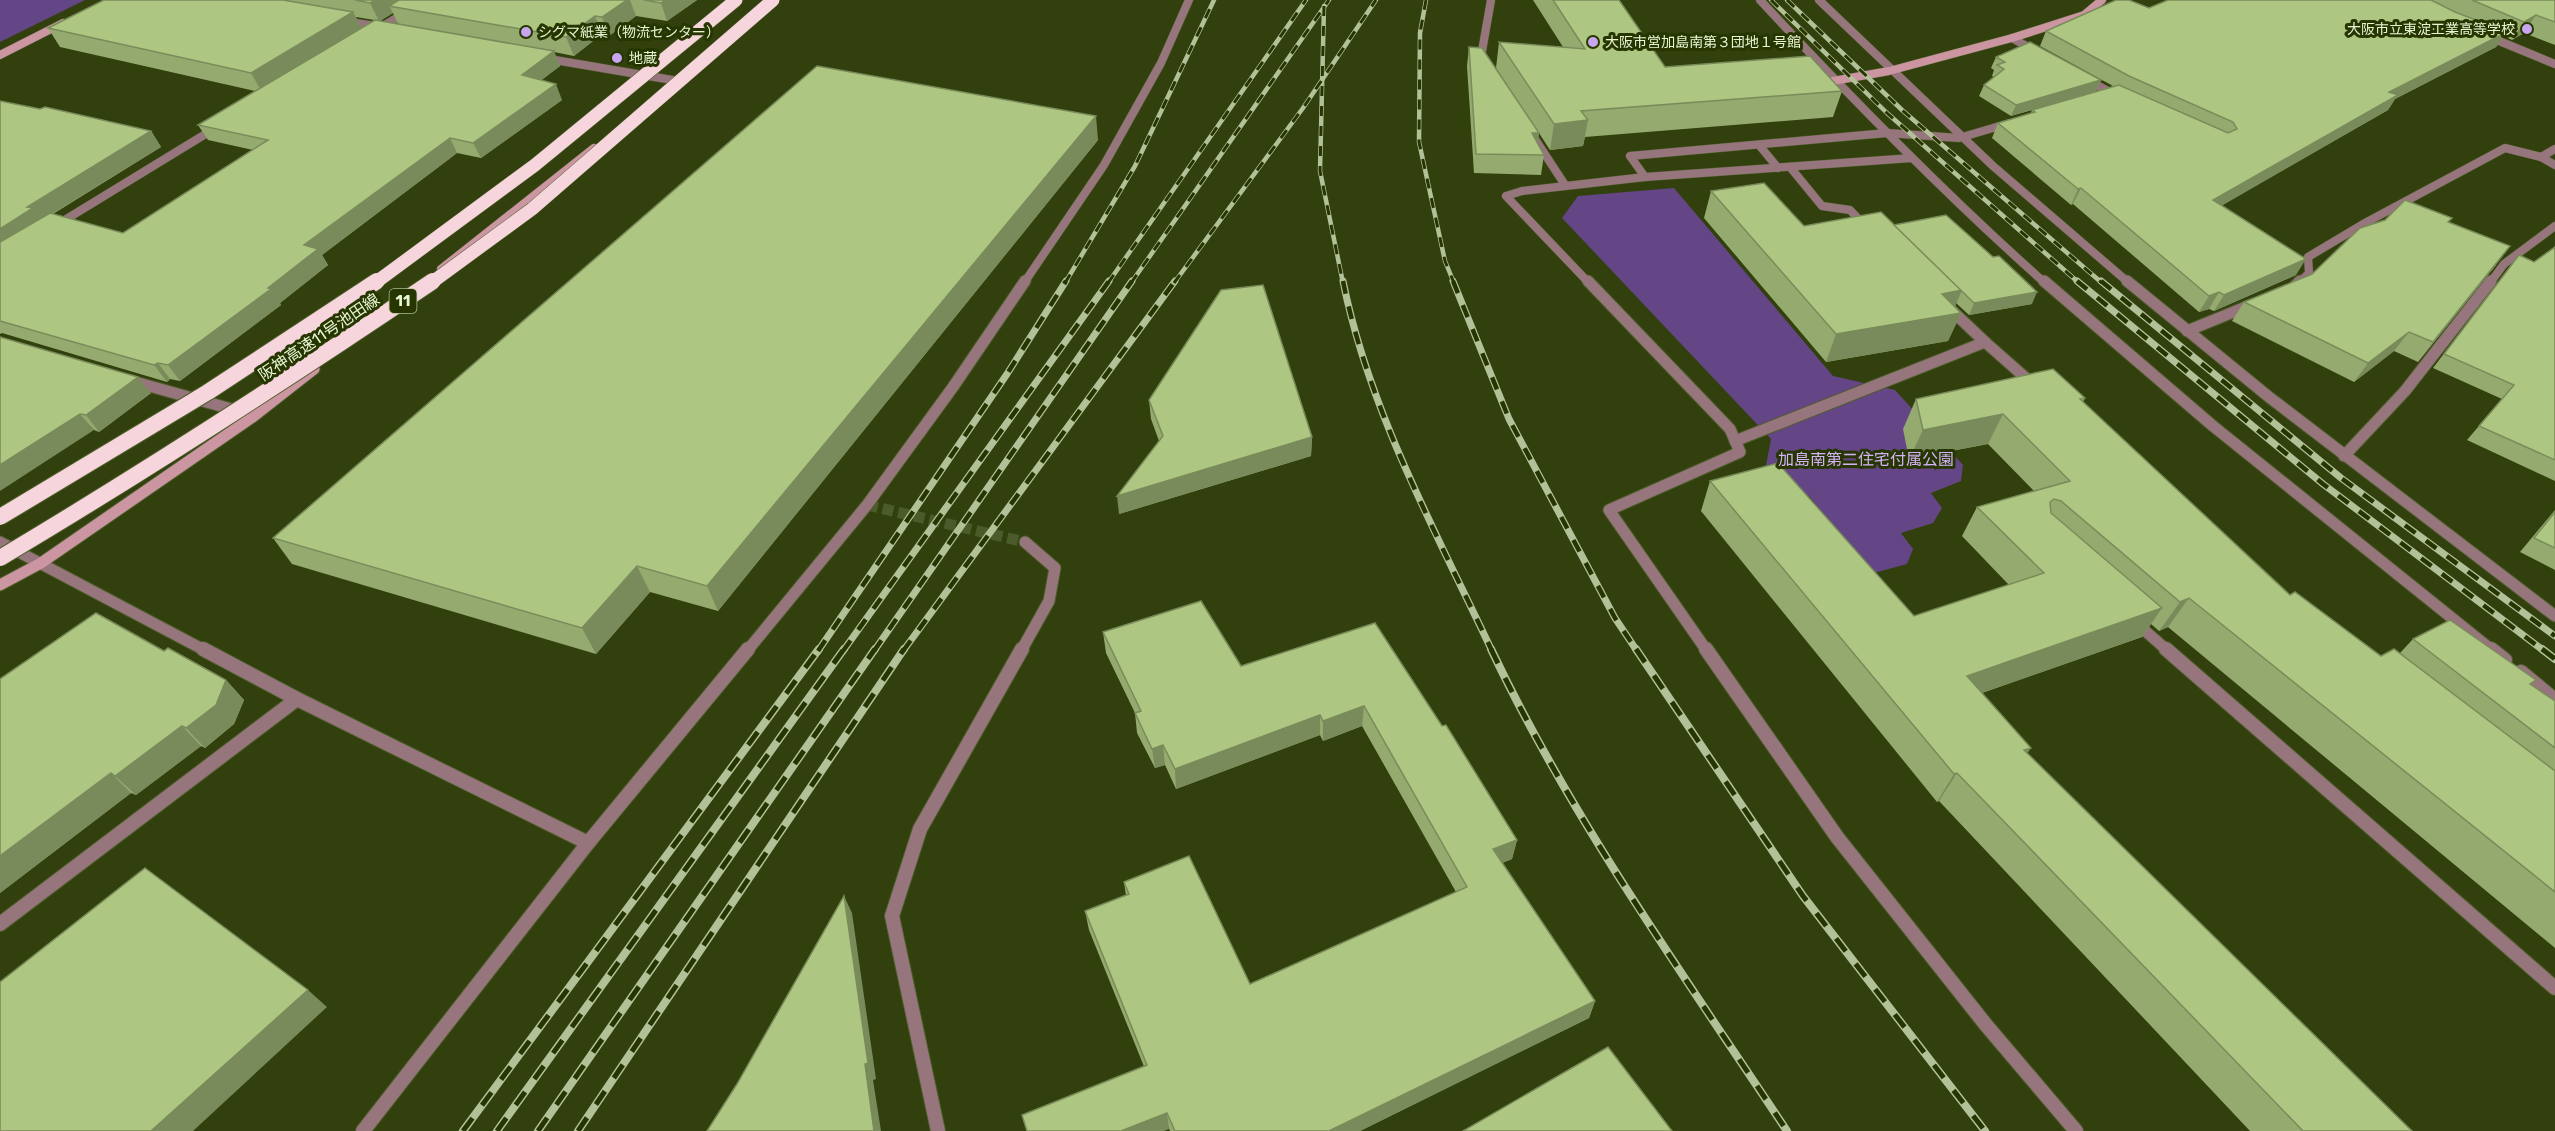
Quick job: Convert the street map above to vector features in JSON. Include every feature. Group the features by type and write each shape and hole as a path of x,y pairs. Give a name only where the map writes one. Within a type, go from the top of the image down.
{"highway":[{"name":"阪神高速11号池田線","path":"0,517 213,390 408,259 494,198 601,114 736,0"},
{"name":"阪神高速11号池田線","path":"0,558 248,406 445,273 532,209 773,0"}],"street":[{"path":"362,39 426,0"},
{"path":"0,585 41,563 254,416 781,0"},
{"path":"363,1131 588,843 867,505 953,387 1104,165 1161,63 1189,0"},
{"path":"1488,67 1481,57 1491,0"},
{"path":"1760,0 1833,81 1948,195 2103,334 2300,497 2555,700"},
{"path":"1819,0 1959,138 2187,331 2344,456 2555,616"},
{"path":"1833,81 1889,71 2012,38 2084,15 2102,0"},
{"path":"0,55 70,20"},
{"path":"337,20 393,30"},
{"path":"2480,34 2555,64"},
{"path":"2012,38 2042,55"},
{"path":"533,56 678,81"},
{"path":"2073,71 2129,101"},
{"path":"2102,97 2113,93"},
{"path":"1645,177 1630,156 1887,134 1959,138 2025,119"},
{"path":"51,228 223,124"},
{"path":"1527,126 1565,185"},
{"path":"1759,145 1822,206 1850,210 1876,237"},
{"path":"2285,290 2296,286 2309,273 2308,257 2365,223 2505,148 2541,157 2555,165"},
{"path":"2541,157 2555,149"},
{"path":"1912,158 1645,177 1565,185 1522,191 1506,196 1730,429 1740,452 1609,510 1837,837 1986,1025 2076,1131"},
{"path":"2344,456 2405,391 2504,264 2555,226"},
{"path":"2187,331 2263,299"},
{"path":"1943,302 2048,397"},
{"path":"1735,441 1985,342"},
{"path":"120,378 254,416"},
{"path":"0,542 297,699 588,843"},
{"path":"938,1131 892,916 920,829 1048,601 1055,568 1025,542"},
{"path":"2127,614 2555,988"},
{"path":"0,924 297,699"}],"green space":[{"path":"0,0 85,0 0,42"},
{"name":"加島南第二住宅付属公園","path":"1674,188 1833,376 1895,390 1963,465 1961,481 1931,493 1942,508 1933,523 1901,533 1913,549 1907,564 1874,573 1808,495 1789,501 1764,476 1771,439 1562,218 1578,196"}],"building":[{"path":"104,0 283,0 353,12 251,73 48,28"},
{"path":"355,0 375,0 370,3"},
{"name":"シグマ紙業（物流センター）","path":"399,0 627,0 602,17 595,16 566,37 389,6"},
{"path":"644,0 665,0 661,3"},
{"path":"1553,0 1619,0 1665,67 1810,56 1842,91 1581,111 1588,120 1554,124 1499,42 1585,49"},
{"path":"2116,0 2129,0 2149,8 2168,0 2431,0 2507,32 2389,92 2398,95 2213,200 2306,259 2224,295 2219,292 2209,296 2081,188 2078,189 1998,123 2035,112 2032,110 2119,85 2228,133 2237,129 2233,122 2129,76 2046,31"},
{"path":"2472,0 2555,0 2555,22 2536,15 2524,22"},
{"path":"375,20 554,51 522,75 556,84 473,143 450,138 304,245 318,249 268,288 271,289 168,365 158,363 154,365 0,321 0,242 50,213 123,233 268,140 198,125"},
{"path":"2030,42 2101,80 2016,105 1984,85 2004,69 1997,65 2005,62 1996,57"},
{"path":"1469,47 1482,48 1539,133 1532,133 1544,155 1476,154"},
{"path":"817,66 1096,116 707,586 637,566 582,628 273,538"},
{"path":"0,101 40,109 45,107 151,131 27,207 33,208 0,229"},
{"path":"1764,183 1804,226 1881,212 1962,290 1942,294 1961,313 1836,334 1711,191"},
{"path":"2405,200 2452,218 2448,222 2510,246 2433,342 2409,332 2368,363 2244,302 2312,274 2360,228 2385,220"},
{"path":"1946,215 1993,257 1999,256 2037,292 1974,303 1894,225"},
{"path":"2555,247 2555,460 2479,426 2514,385 2444,354 2519,255 2534,262"},
{"path":"1263,285 1312,437 1117,496 1163,436 1149,400 1221,290"},
{"path":"0,337 138,377 86,415 80,414 0,465"},
{"path":"2053,369 2085,398 2080,399 2290,595 2295,592 2381,656 2394,649 2555,771 2555,892 2189,598 2180,602 2061,501 2054,499 2050,502 2051,513 2162,608 1967,676 2031,748 2024,750 2412,1131 2303,1131 1957,773 1954,774 1710,481 1778,463 1914,616 2044,573 1977,507 2070,481 2003,414 1923,430 1916,399"},
{"path":"2555,512 2555,548 2534,538"},
{"path":"1201,601 1241,666 1375,623 1442,726 1446,725 1517,840 1493,849 1595,1001 1329,1131 1175,1131 1167,1113 1121,1131 1027,1131 1022,1115 1147,1065 1085,911 1129,894 1124,882 1189,856 1250,984 1467,887 1364,706 1323,721 1320,715 1175,769 1163,745 1152,749 1135,713 1141,711 1103,632"},
{"path":"96,613 164,651 168,648 226,680 216,705 186,728 182,726 115,776 111,773 0,856 0,679"},
{"path":"2450,620 2536,680 2530,684 2555,701 2555,748 2413,639"},
{"path":"145,868 308,990 151,1131 0,1131 0,982"},
{"path":"844,896 868,1063 865,1064 874,1131 707,1131 737,1084"},
{"path":"1608,1047 1672,1131 1463,1131"}],"tunnel":[{"path":"867,505 1025,542"}],"railway":[{"path":"1065,283 1135,166 1214,0"},
{"path":"1108,283 1306,0"},
{"path":"1324,7 1329,0"},
{"path":"1322,80 1376,0"},
{"path":"1426,0 1420,33 1419,142 1445,261 1454,283"},
{"path":"1771,0 1887,113 2079,283"},
{"path":"1787,0 1902,110 2102,283"},
{"path":"1131,283 1324,7"},
{"path":"1322,80 1324,7"},
{"path":"1174,283 1322,80"},
{"path":"1322,80 1320,171 1343,283"},
{"path":"818,651 1007,374 1066,281"},
{"path":"843,651 1109,281"},
{"path":"874,651 1132,281"},
{"path":"903,651 1175,281"},
{"path":"1343,281 1369,377 1387,424 1427,516 1492,650"},
{"path":"1453,281 1509,419 1615,618 1637,651"},
{"path":"2077,281 2323,484 2544,651"},
{"path":"2101,281 2341,478 2555,636"},
{"path":"463,1131 819,649"},
{"path":"497,1131 844,649"},
{"path":"538,1131 875,649"},
{"path":"578,1131 904,649"},
{"path":"1636,649 1803,896 1985,1131"},
{"path":"2542,649 2555,659"},
{"path":"1492,650 1557,774 1593,835 1669,955 1787,1131"}],"place":[{"name":"大阪市立東淀工業高等学校","path":"2527,29"},
{"name":"シグマ紙業（物流センター）","path":"526,32"},
{"name":"大阪市営加島南第３団地１号館","path":"1593,42"},
{"name":"地蔵","path":"617,58"}]}
